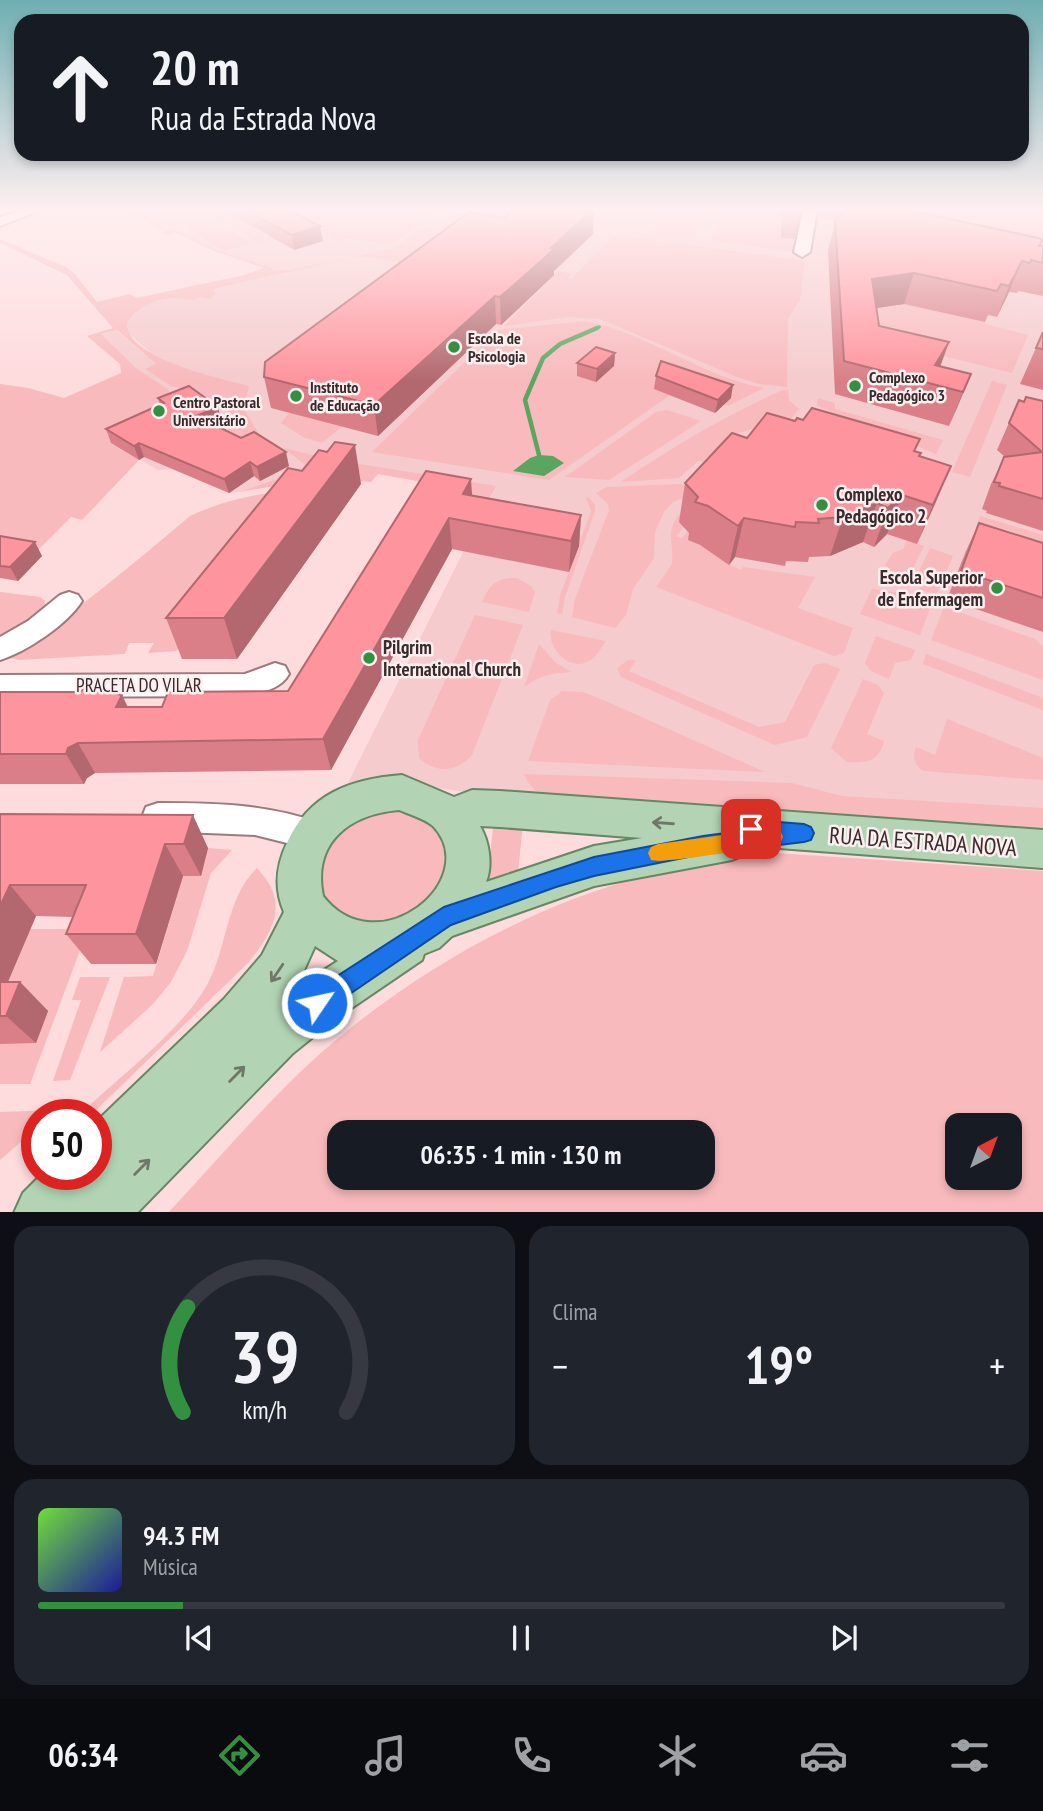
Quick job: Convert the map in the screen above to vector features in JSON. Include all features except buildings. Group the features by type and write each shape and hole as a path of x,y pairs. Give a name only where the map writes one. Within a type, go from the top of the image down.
{"main road":[{"path":"97,1212 274,1037 317,1003 430,927 460,897 468,874 468,852 462,831 441,806 423,797 402,792 358,798 338,808 311,835 301,858 298,888 308,912 326,932 352,944 383,946 430,927"},
{"name":"RUA DA ESTRADA NOVA","path":"451,816 472,808 500,809 1043,849"},
{"name":"RUA DA ESTRADA NOVA","path":"430,927 594,866 703,845 804,833"},
{"path":"112,1144 242,1017 279,972 308,912"},
{"path":"44,1212 66,1190"}],"street":[{"path":"0,650 38,628 69,601"},
{"name":"PRACETA DO VILAR","path":"0,686 245,685 265,680 275,674"},
{"path":"131,817 242,818 274,823 311,835"}],"shaded area":[{"path":"51,268 67,268 97,302 130,294 137,298 244,275 264,268 292,270 307,268 220,287 213,290 216,294 209,299 170,298 156,301 142,307 127,323 131,336 158,357 198,372 249,386 244,410 259,434 234,437 227,433 229,425 240,415 232,414 201,393 171,386 145,369 156,364 117,330 101,334 137,369 169,390 169,397 179,405 112,444 139,460 82,520 71,517 34,554 0,549 0,384 64,398 121,373 120,364 87,336 113,328 67,275"},
{"path":"263,268 1043,268 1043,828 558,799 539,803 406,783 347,785 492,494 341,467 309,468 229,493 172,469 158,470 111,443 137,369 101,335 116,330 157,365 163,364 103,310 287,270"},
{"path":"582,268 804,268 800,300 788,319 787,387 760,384 737,377 600,319 568,317 504,326 558,271 572,274 568,278 571,279"},
{"path":"1015,268 1043,268 1043,279"},
{"path":"864,294 985,322 1028,335 1012,373 866,337 861,296"},
{"path":"585,321 630,335 718,374 764,388 728,406 725,405 730,398 673,393 549,480 372,452 498,330"},
{"path":"992,381 1007,385 970,477 952,472"},
{"path":"783,390 788,390 789,400 799,409 782,429 757,429 738,434 703,462 698,461 679,478 621,482 700,432"},
{"path":"818,398 835,403 835,409 943,440 936,454 817,406"},
{"path":"357,407 364,409 322,443 303,437 281,423 290,412 337,425"},
{"path":"667,410 701,421 609,480 565,477 656,412"},
{"path":"284,448 329,459 496,486 487,503 428,483 378,474 371,482 320,480 239,492 309,468"},
{"path":"539,455 553,456 564,463 544,476 513,471 530,458"},
{"path":"681,484 701,491 673,502 664,512 655,532 654,558 633,589 626,615 615,628 572,617 575,599 609,510 608,504 596,493 607,487"},
{"path":"313,487 192,646 181,645 176,651 148,653 154,643 129,643 125,654 19,660 11,658 104,587 190,516 219,504 250,496"},
{"path":"586,498 595,505 595,511 565,597 562,614 557,613 560,596 591,511"},
{"path":"685,507 684,527 676,536 682,538 688,531 692,535 688,540 741,570 743,567 815,577 798,608 853,628 844,653 834,656 656,587 672,564 672,529"},
{"path":"980,516 1043,535 1043,544 1005,529 976,527"},
{"path":"907,540 924,546 905,584 885,565 893,553 903,549"},
{"path":"930,548 953,556 936,595 919,589 921,584 914,582"},
{"path":"517,578 531,586 535,592 529,612 482,602 495,583"},
{"path":"872,589 902,593 932,603 920,635 860,614"},
{"path":"0,592 40,597 45,601 44,608 35,620 0,639"},
{"path":"944,607 1035,639 1043,647 1043,680 931,640"},
{"path":"475,615 523,625 472,755 453,768 439,769 419,758 418,740"},
{"path":"551,630 606,641 590,661 573,663 556,650 552,643"},
{"path":"876,636 915,650 911,660 895,663 889,679 871,671 865,663"},
{"path":"539,644 556,663 572,672 547,675 524,687"},
{"path":"926,654 1043,698 1043,710 923,664"},
{"path":"628,660 636,660 629,671 759,727 785,722 814,665 825,663 840,669 807,737 775,745 621,677 617,668"},
{"path":"863,679 878,685 884,693 867,734 884,741 879,753 871,760 847,762 831,748"},
{"path":"562,691 583,692 765,772 528,761 550,700"},
{"path":"947,719 1043,758 1043,780 923,771 915,760 916,747 935,755"},
{"path":"524,774 792,783 842,796 1043,808 1043,828 558,799 537,791"},
{"path":"385,806 432,818 454,858 425,916 356,929 322,897 318,890 318,871 328,836"},
{"path":"494,820 523,823 518,873 477,892 489,864"},
{"path":"208,848 232,850 211,873 187,951 171,982 152,1005 100,1052 124,977 153,976 183,876"},
{"path":"777,853 1043,871 1043,1212 169,1212 299,1073 347,1031 414,982 523,920 601,889 675,869"},
{"path":"257,868 267,881 276,905 271,927 258,950 249,962 108,1099 97,1099 166,1036 196,1002 214,970 233,909 247,880"},
{"path":"30,929 88,929 30,1084 0,1084 0,1000"},
{"path":"80,977 110,977 70,1080 53,1081 81,1000 72,1000"},
{"path":"21,1111 21,1142 0,1160 0,1112"}],"waterway":[{"path":"539,455 525,400 543,358 560,344 597,328"},
{"path":"593,330 597,328"}],"slow traffic":[{"path":"658,853 773,837"}],"place":[{"name":"Escola de Psicologia","path":"454,347"},
{"name":"Complexo Pedagógico 3","path":"855,386"},
{"name":"Instituto de Educação","path":"296,396"},
{"name":"Centro Pastoral Universitário","path":"159,411"},
{"name":"Complexo Pedagógico 2","path":"822,505"},
{"name":"Escola Superior de Enfermagem","path":"997,588"},
{"name":"Pilgrim International Church","path":"369,658"}],"route":[{"path":"317,1003 444,917 556,877 594,866 703,845 804,833 751,829"}]}
